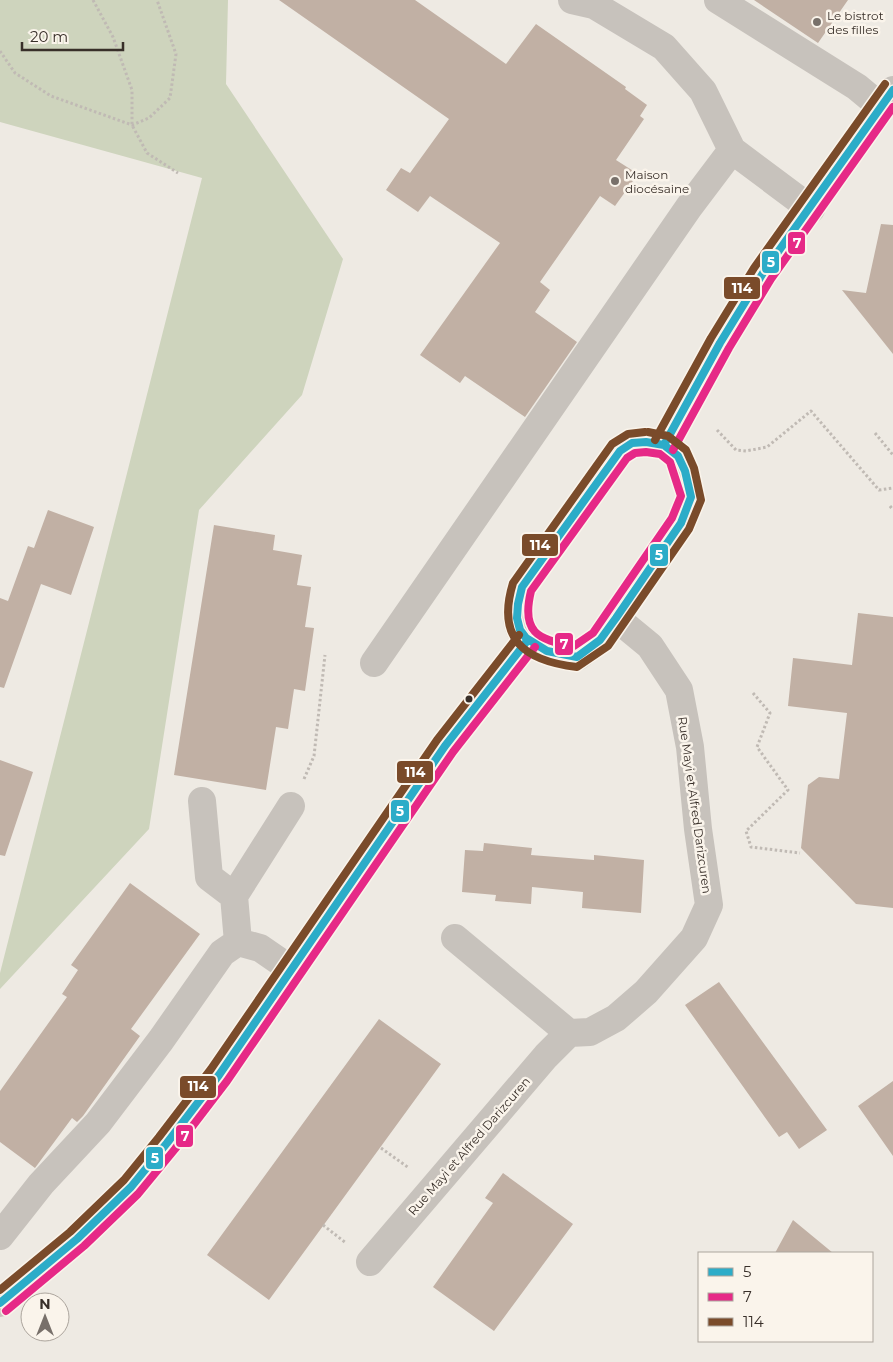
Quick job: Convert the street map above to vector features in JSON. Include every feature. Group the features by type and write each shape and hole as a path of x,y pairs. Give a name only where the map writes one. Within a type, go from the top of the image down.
{"street":[{"path":"572,0 594,5 664,47 703,91 732,150 811,209"},
{"path":"664,445 720,344 758,281 811,209 887,99 857,87 718,0"},
{"path":"374,663 689,207 732,150"},
{"path":"646,442 664,445 678,456 685,471 691,497 681,523 616,618 600,640 577,657 556,654 527,641 516,622 516,606 522,587 620,451 632,444 646,442"},
{"name":"Rue Mayi et Alfred Darizcuren","path":"370,1262 546,1056 569,1033 590,1032 616,1018 646,992 694,938 709,905 698,829 690,747 679,690 650,646 616,618"},
{"path":"0,1303 78,1240 131,1187 219,1076 445,746 527,641"},
{"path":"202,801 209,877 234,896"},
{"path":"238,942 234,896 291,806"},
{"path":"456,938 569,1033"},
{"path":"0,1236 41,1184 98,1123 161,1040 222,953 238,942 260,948 292,970"}],"path":[{"path":"93,0 113,37 132,90 132,125 147,153 178,173"},
{"path":"0,51 15,73 51,96 132,125 149,118 170,98 176,54 158,0"},
{"path":"717,430 736,450 746,451 767,447 811,411 879,490 893,488"},
{"path":"875,433 893,455"},
{"path":"890,506 893,510"},
{"path":"291,806 314,756 325,655"},
{"path":"753,693 770,713 757,747 788,790 746,831 751,847 800,853"}],"green space":[{"path":"0,0 228,0 226,84 343,259 302,395 199,510 149,829 0,989 0,973 202,178 0,122"}],"building":[{"path":"279,0 415,0 506,64 536,24 626,87 625,89 647,105 640,116 644,119 616,160 638,174 615,206 600,196 540,282 550,290 535,312 577,342 525,417 465,376 460,383 420,355 500,243 430,196 418,212 386,190 401,168 410,173 449,119"},
{"path":"754,0 848,0 818,43"},
{"path":"881,224 893,225 893,354 842,290 866,293"},
{"path":"48,510 94,527 71,595 41,584 4,688 0,687 0,598 8,601 28,546 34,548"},
{"path":"214,525 275,535 273,550 302,555 297,585 311,587 305,627 314,628 305,691 294,689 288,729 276,727 266,790 174,775"},
{"path":"858,613 893,617 893,908 856,904 801,848 808,785 819,777 839,779 847,713 788,706 793,658 852,665"},
{"path":"0,760 33,772 5,856 0,855"},
{"path":"484,843 532,848 531,855 594,860 594,855 644,860 641,913 582,908 583,892 532,887 531,904 495,901 496,895 462,892 465,850 483,851"},
{"path":"130,883 200,934 131,1029 140,1036 83,1116 77,1122 72,1118 35,1168 0,1142 0,1091 67,997 62,994 78,970 71,965"},
{"path":"719,982 827,1130 799,1149 787,1132 779,1137 685,1005"},
{"path":"379,1019 441,1064 269,1300 207,1255"},
{"path":"893,1081 893,1156 858,1106"},
{"path":"503,1173 573,1224 494,1331 433,1287 493,1203 485,1198"},
{"path":"793,1220 832,1252 776,1252"}],"transit line":[{"name":"114","path":"655,440 711,338 754,268 885,84"},
{"name":"5","path":"664,445 720,343 763,273 893,90"},
{"name":"7","path":"673,450 729,348 771,279 893,107"},
{"name":"114","path":"645,432 628,434 612,444 513,583 508,619 512,633 519,644 529,653 558,664 577,667 608,646 689,529 701,500 694,468 686,450 668,436 648,432"},
{"name":"5","path":"646,442 664,445 678,456 685,471 691,497 681,523 600,640 577,657 547,651 526,638 520,630 517,618 522,587 620,451 632,443 646,442"},
{"name":"7","path":"646,452 660,454 670,462 681,496 672,518 593,633 574,646 541,637 530,625 528,616 531,591 627,458 635,453 646,452"},
{"name":"114","path":"0,1290 70,1232 124,1180 159,1137 211,1069 437,740 519,635"},
{"name":"5","path":"0,1303 77,1239 131,1187 167,1143 219,1075 445,746 527,641"},
{"name":"7","path":"6,1311 84,1246 138,1194 175,1149 227,1081 453,752 535,647"}],"place":[{"name":"Le bistrot des filles","path":"817,22"},
{"name":"Maison diocésaine","path":"615,181"}]}
